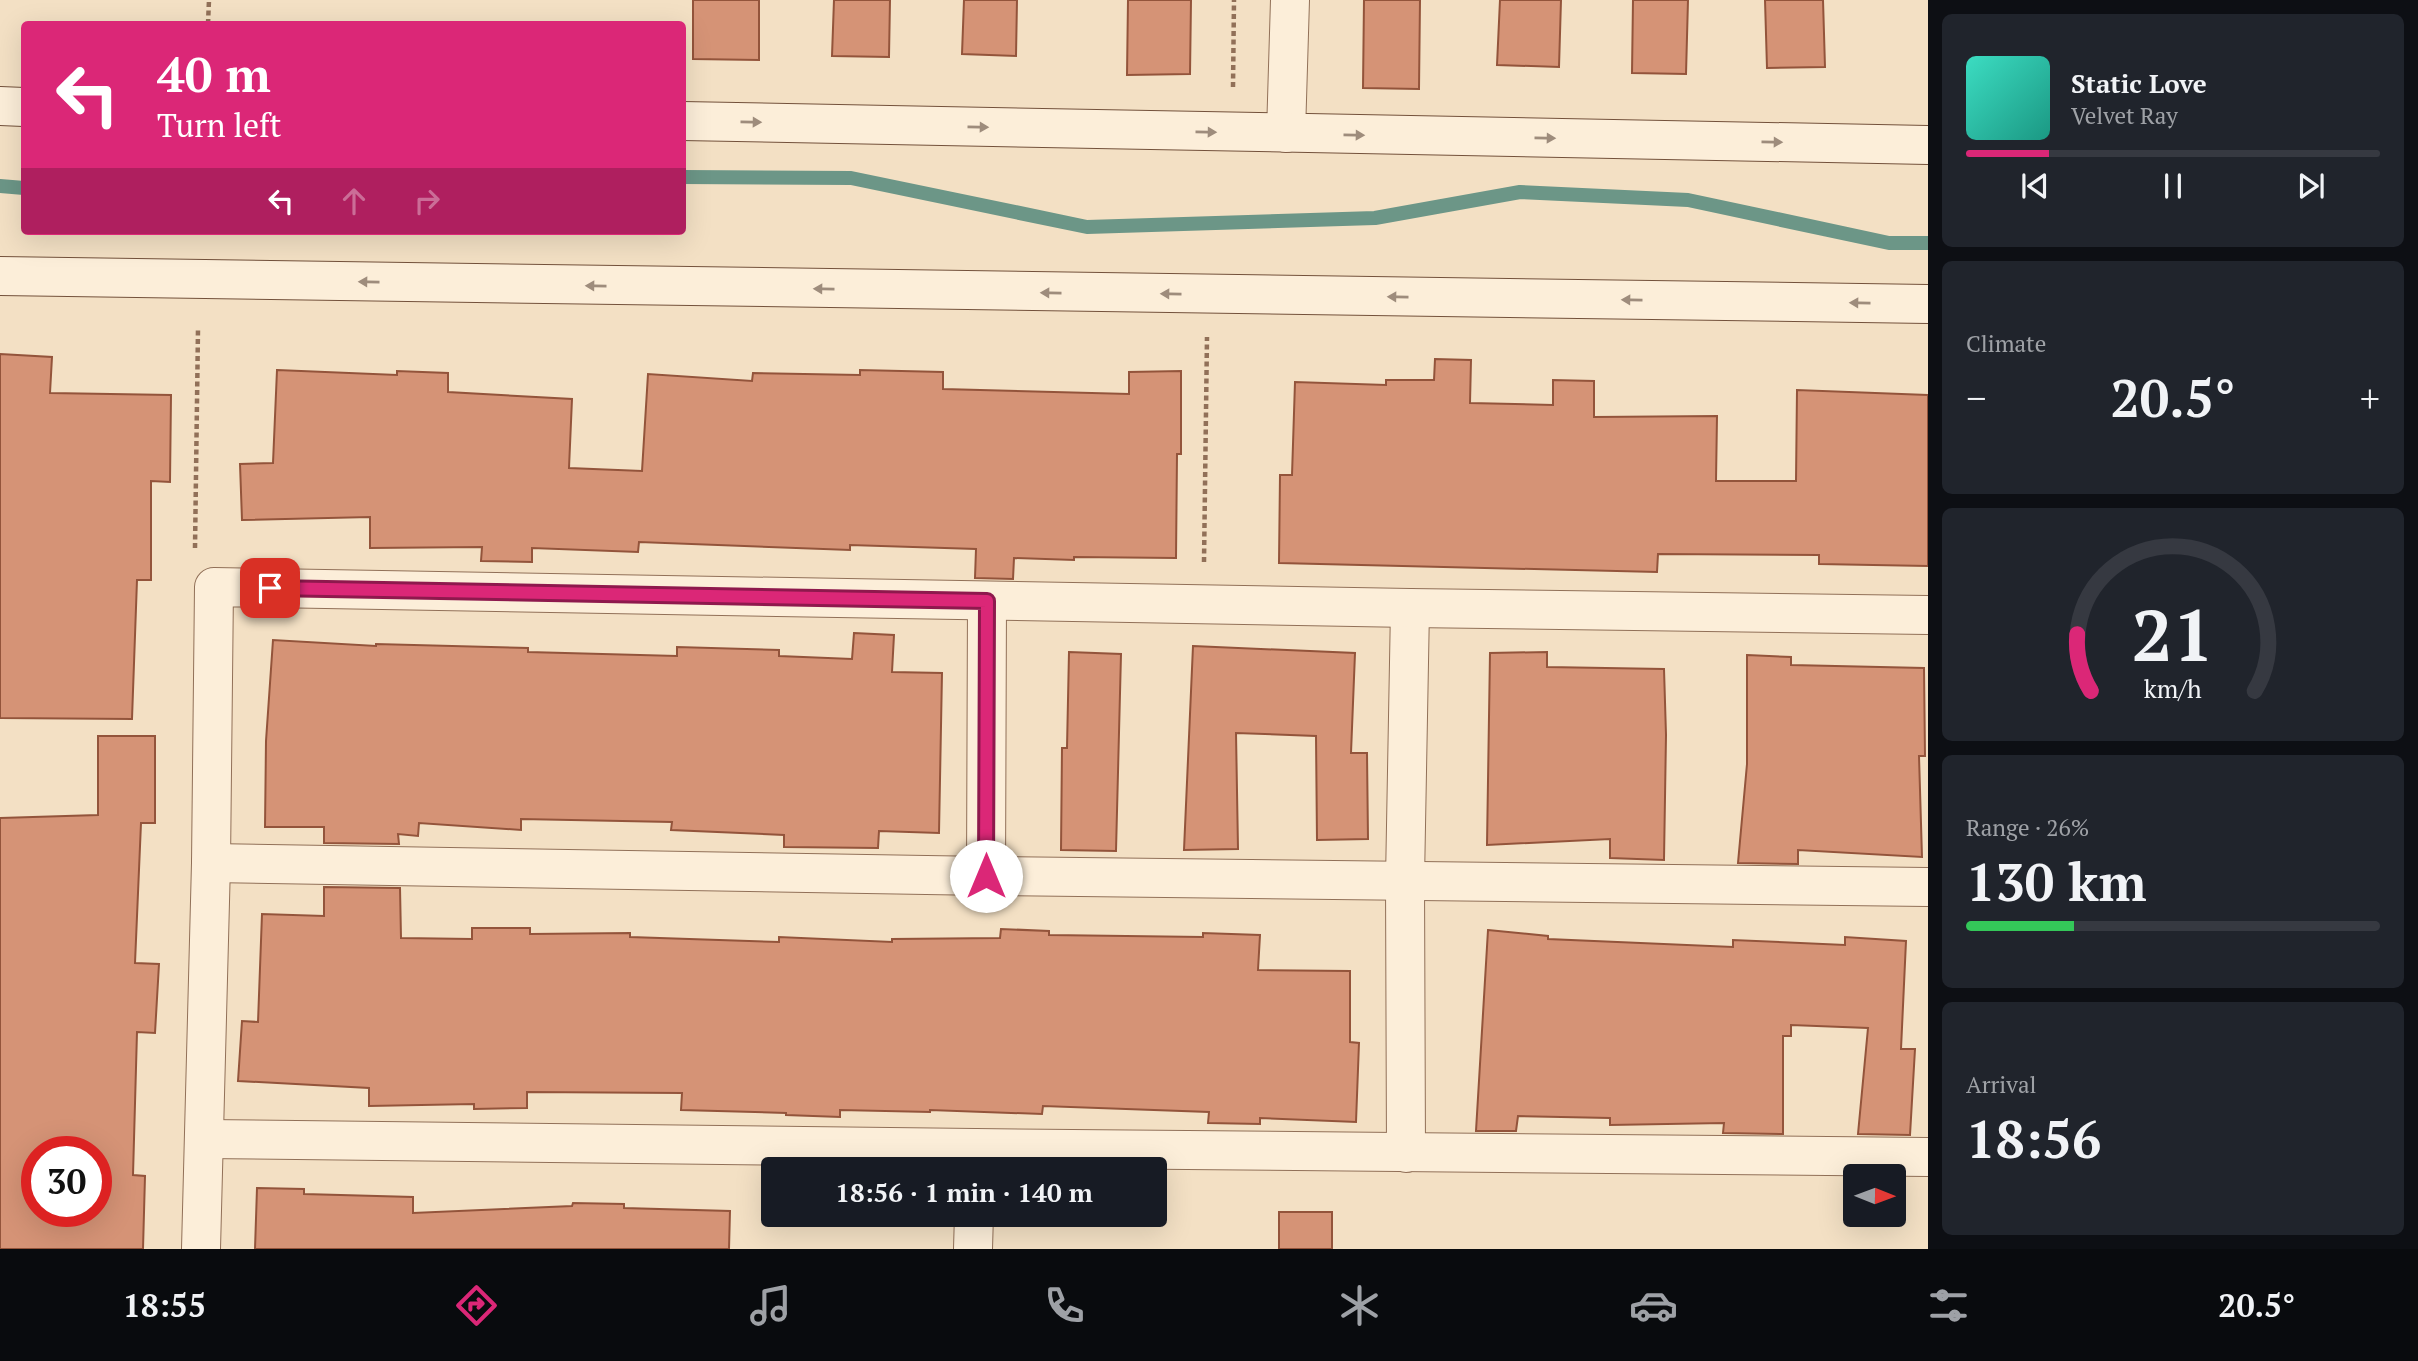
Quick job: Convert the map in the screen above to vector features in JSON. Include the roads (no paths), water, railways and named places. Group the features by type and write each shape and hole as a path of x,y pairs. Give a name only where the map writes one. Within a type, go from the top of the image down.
{"street":[{"path":"1286,133 1290,0"},
{"path":"0,106 21,107"},
{"path":"686,121 1928,145"},
{"path":"0,276 1928,304"},
{"path":"201,1249 211,863 214,587 1928,615"},
{"path":"986,876 987,601"},
{"path":"1406,1153 1405,880 1410,608"},
{"path":"211,863 986,876 1928,887"},
{"path":"205,1139 898,1157"},
{"path":"1119,1157 1406,1153 1928,1157"},
{"path":"973,1249 974,1227"}],"waterway":[{"path":"686,177 851,178 1087,227 1375,218 1520,192 1688,200 1889,243 1928,243"},
{"path":"0,186 21,188"}]}
